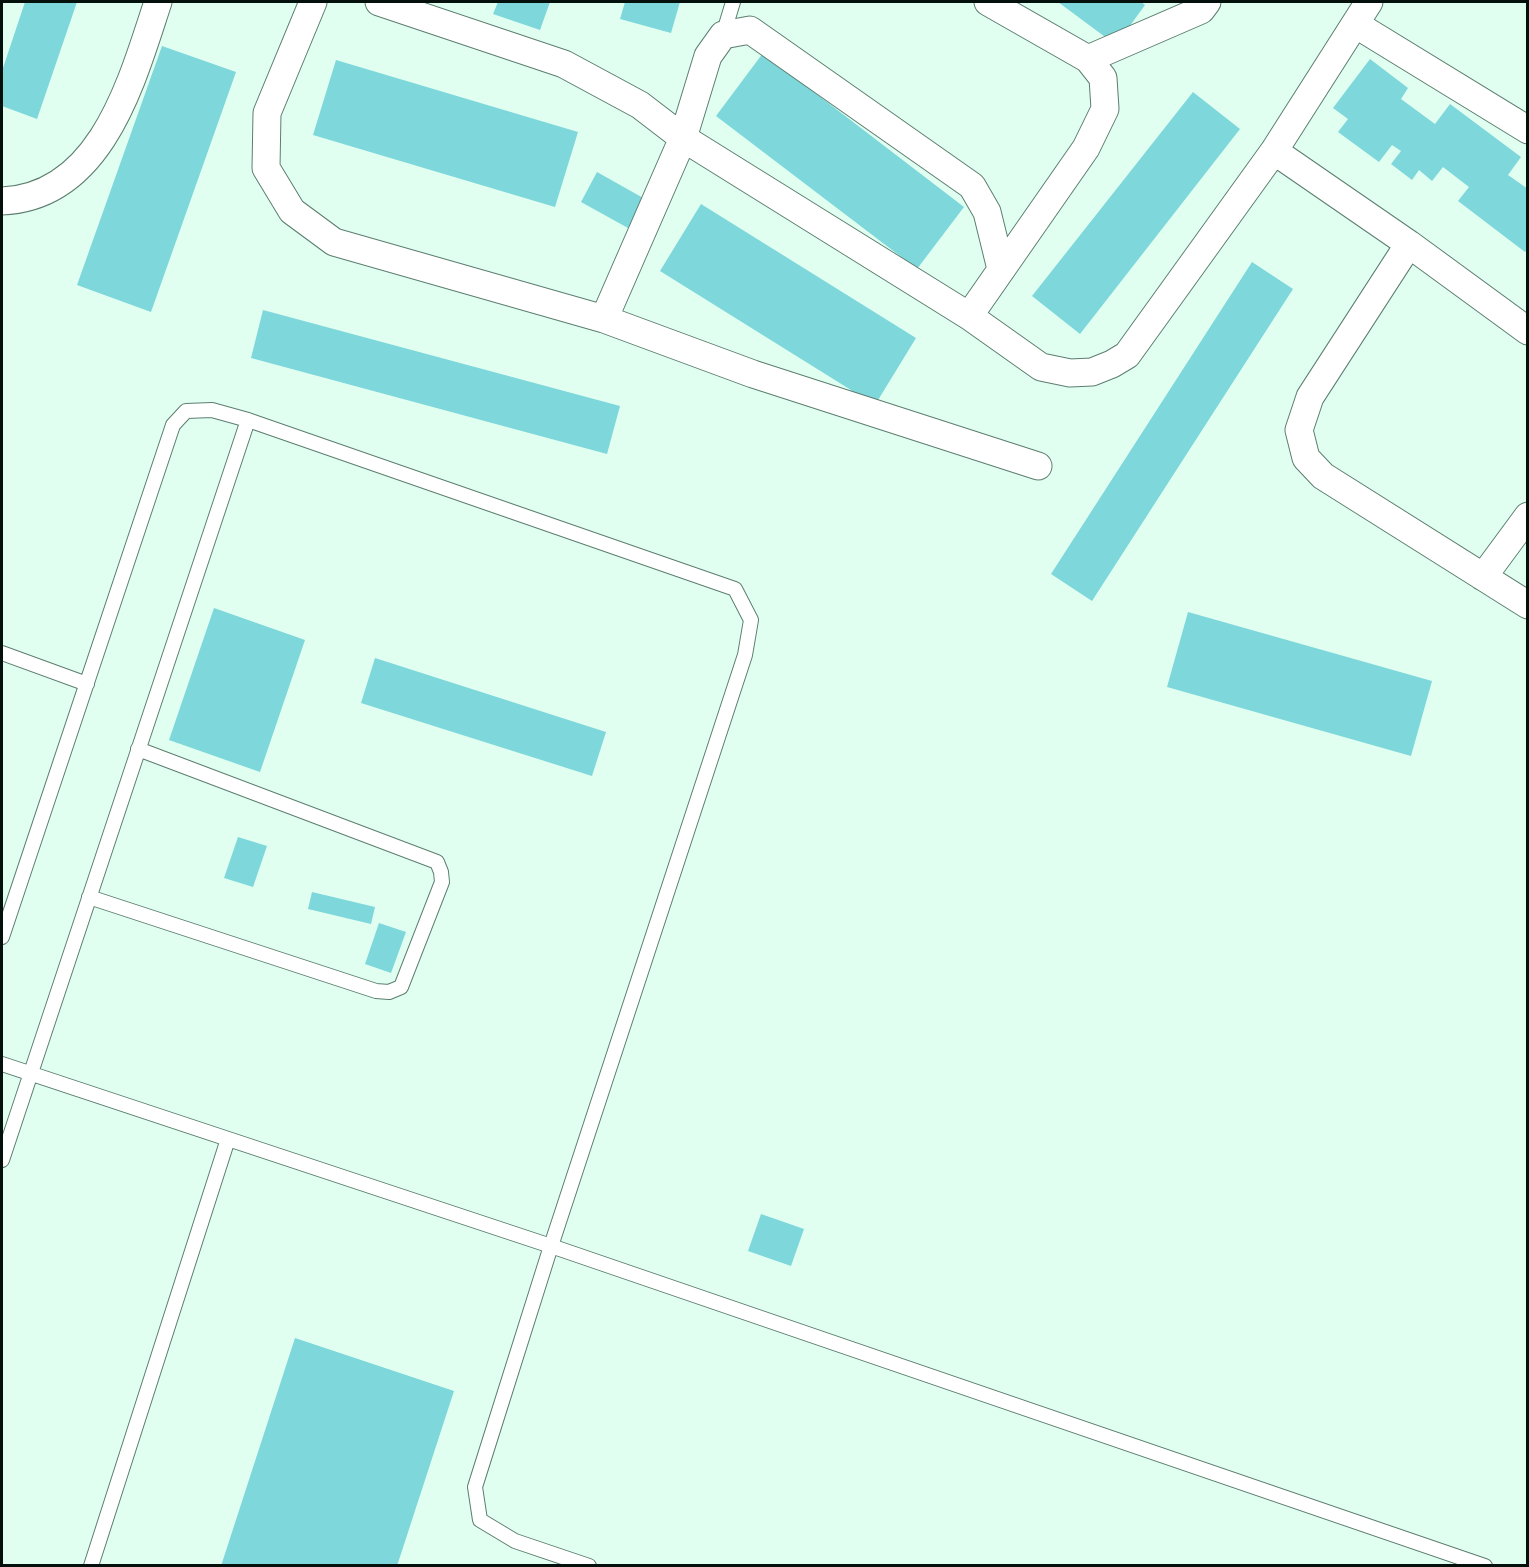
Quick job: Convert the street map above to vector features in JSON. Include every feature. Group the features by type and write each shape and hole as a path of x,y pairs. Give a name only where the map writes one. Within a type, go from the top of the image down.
{"street":[{"path":"2,201 16,201 44,193 77,170 98,146 122,102 158,2"},
{"path":"313,2 267,114 266,168 292,211 334,242 604,319 753,374 1038,466"},
{"path":"385,2 564,64 640,105 683,138 969,316 1041,367 1070,373 1092,372 1127,355 1274,151 1369,2"},
{"path":"969,316 1086,148 1105,109 1103,78 1088,59 988,2"},
{"path":"1088,59 1201,10 1207,2"},
{"path":"1355,24 1527,130"},
{"path":"604,319 683,138 708,56 723,35 750,30 972,186 987,212 1000,269"},
{"path":"1274,151 1409,244 1527,331"},
{"path":"1409,244 1310,397 1299,430 1306,458 1323,476 1527,605"},
{"path":"1483,577 1527,516"}],"lane":[{"path":"723,35 733,2"},
{"path":"2,938 173,425 186,411 212,410 248,420 735,589 751,620 745,655 551,1246 476,1486 480,1520 515,1541 589,1566"},
{"path":"2,1160 248,420"},
{"path":"2,653 87,684"},
{"path":"89,897 376,991 389,992 401,987 442,882 437,862 138,749"},
{"path":"2,1064 551,1246 1485,1566"},
{"path":"91,1566 228,1139"}],"building":[{"path":"25,2 77,2 37,119 2,106 2,71"},
{"path":"498,2 550,2 540,30 493,14"},
{"path":"625,2 680,2 671,33 620,19"},
{"path":"1058,2 1141,2 1145,5 1116,45"},
{"path":"162,46 236,72 151,312 77,285"},
{"path":"763,53 964,207 917,269 716,116"},
{"path":"1370,59 1408,88 1401,99 1435,124 1450,104 1521,157 1508,175 1528,189 1528,248 1525,252 1458,201 1469,187 1443,167 1432,181 1419,170 1412,180 1391,164 1401,151 1392,145 1379,162 1338,132 1348,119 1333,108"},
{"path":"336,60 578,132 555,207 313,135"},
{"path":"1193,92 1240,129 1080,334 1032,296"},
{"path":"597,172 645,199 628,228 581,202"},
{"path":"701,204 916,338 875,405 660,271"},
{"path":"1252,262 1293,289 1092,601 1051,574"},
{"path":"263,310 620,406 607,454 251,358"},
{"path":"214,608 305,640 260,772 169,740"},
{"path":"1188,612 1432,681 1411,756 1167,687"},
{"path":"375,658 606,732 592,776 361,703"},
{"path":"238,837 267,846 253,887 224,878"},
{"path":"312,892 375,907 371,924 308,909"},
{"path":"379,923 406,932 391,973 365,964"},
{"path":"761,1214 804,1229 791,1266 748,1251"},
{"path":"295,1338 454,1391 397,1566 221,1566"}]}
